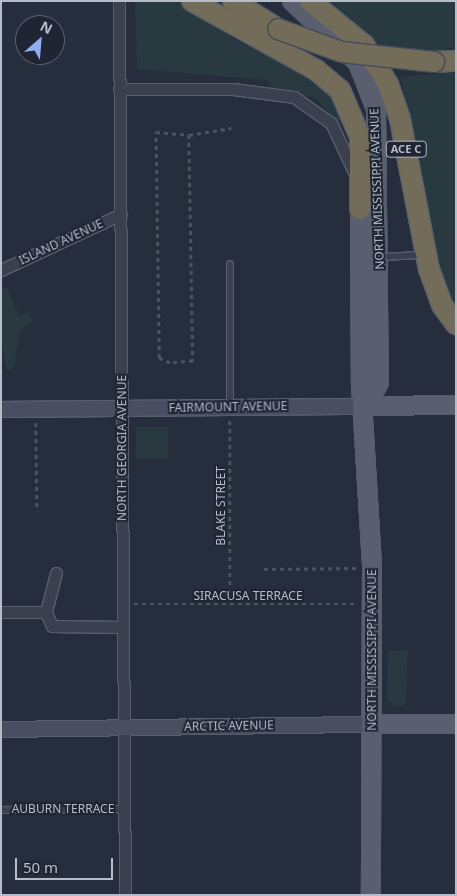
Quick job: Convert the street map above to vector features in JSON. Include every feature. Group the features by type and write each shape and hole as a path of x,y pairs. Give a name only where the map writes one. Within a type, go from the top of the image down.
{"highway":[{"path":"192,1 316,70 340,90 360,137 360,209"},
{"path":"233,1 278,30 342,52 434,62 456,61"},
{"name":"ACE C","path":"310,1 364,45 388,84 426,255 437,294 456,324"}],"main road":[{"name":"NORTH MISSISSIPPI AVENUE","path":"292,1 350,52 372,91 377,118 380,258 379,383 366,406"},
{"name":"NORTH MISSISSIPPI AVENUE","path":"360,209 361,385 366,406 373,604 371,895"},
{"name":"FAIRMOUNT AVENUE","path":"366,406 456,405"},
{"name":"ARCTIC AVENUE","path":"372,724 456,724"}],"street":[{"name":"NORTH GEORGIA AVENUE","path":"118,1 126,809 125,895"},
{"path":"119,89 233,89 294,98 324,115 346,148 360,209"},
{"name":"ISLAND AVENUE","path":"1,270 121,214"},
{"name":"FAIRMOUNT AVENUE","path":"1,409 366,406"},
{"path":"56,573 46,612 52,626 61,628 124,627"},
{"path":"1,612 46,612"},
{"name":"ARCTIC AVENUE","path":"1,729 372,724"}],"lane":[{"path":"380,258 426,255"},
{"path":"230,265 230,407"},
{"name":"AUBURN TERRACE","path":"1,810 126,809"}],"path":[{"path":"189,135 193,361 170,363 160,358 156,132 189,135 231,128"},
{"name":"BLAKE STREET","path":"230,407 230,605"},
{"path":"36,409 36,511"},
{"path":"264,569 372,568"},
{"name":"SIRACUSA TERRACE","path":"123,604 373,604"}],"shaded area":[{"path":"135,1 178,1 234,39 315,78 335,97 345,129 315,98 270,87 269,80 137,69"},
{"path":"328,1 456,1 456,47 434,51 378,47"},
{"path":"456,72 456,305 438,274 401,77"},
{"path":"7,288 19,316 29,311 33,322 19,331 14,369 6,369 1,333 1,290"},
{"path":"136,427 168,427 168,458 136,459"},
{"path":"408,650 406,705 394,706 387,698 388,651"}]}
